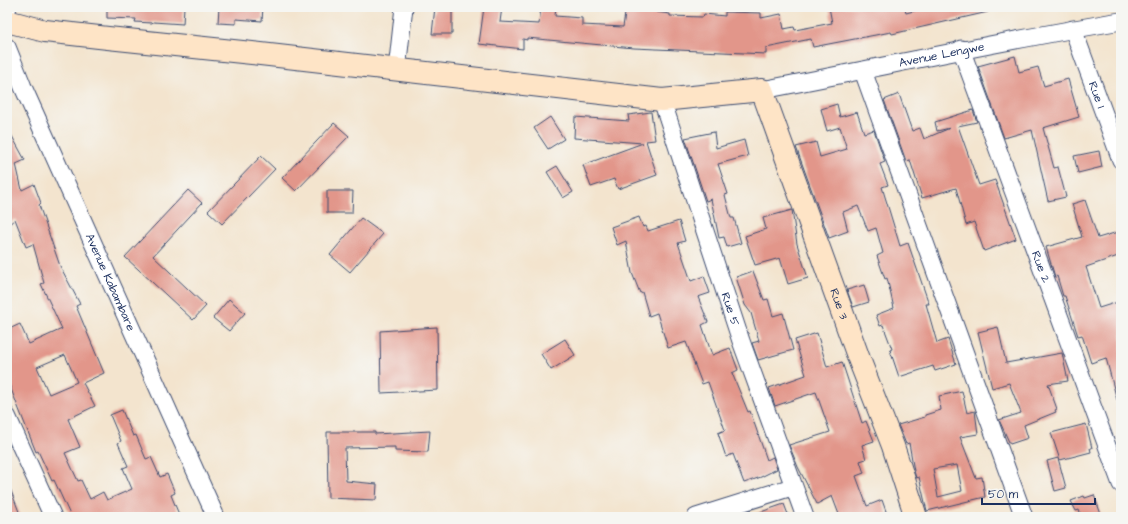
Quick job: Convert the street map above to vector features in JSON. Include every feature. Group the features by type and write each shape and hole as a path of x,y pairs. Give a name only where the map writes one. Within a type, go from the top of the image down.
{"street":[{"path":"397,70 404,7"},
{"path":"7,20 45,31 662,100 762,90"},
{"name":"Avenue Lengwe","path":"762,90 863,71 961,49 1121,21"},
{"name":"Rue 1","path":"1073,29 1121,160"},
{"name":"Avenue Kabambare","path":"7,47 23,87 216,517"},
{"name":"Rue 2","path":"961,49 1121,484"},
{"path":"863,71 1024,517"},
{"name":"Rue 3","path":"762,90 859,359 893,446 916,517"},
{"name":"Rue 5","path":"662,100 741,342 792,487 805,517"},
{"path":"7,416 53,517"},
{"path":"696,517 792,487"}],"building":[{"path":"107,7 184,7 183,24 135,22 136,19 107,18"},
{"path":"219,7 263,7 262,21 236,19 236,24 218,23"},
{"path":"435,7 452,7 452,34 432,34"},
{"path":"484,7 502,7 500,22 539,24 541,7 556,7 555,16 582,18 582,25 623,27 626,7 641,7 641,9 656,10 656,12 670,14 670,16 703,17 704,14 725,16 725,12 761,13 761,18 781,14 784,29 794,27 795,30 832,23 829,7 904,7 906,13 929,7 988,7 988,12 892,34 891,32 813,47 811,39 766,48 766,54 634,48 527,38 527,40 523,39 523,49 479,44"},
{"path":"1015,56 1019,72 1038,67 1044,86 1068,79 1079,117 1043,128 1054,168 1058,167 1066,197 1048,201 1032,130 1004,138 978,66"},
{"path":"899,94 912,131 920,128 924,139 950,128 937,131 935,122 973,110 977,122 958,126 979,185 995,180 1016,239 984,251 974,222 966,225 956,188 922,198 910,160 906,161 884,100"},
{"path":"837,104 840,117 857,112 864,133 874,130 885,162 880,164 888,185 882,187 900,246 908,243 929,304 926,304 937,343 948,339 956,364 935,371 933,366 899,377 890,350 892,349 883,325 880,326 876,315 894,308 887,278 885,279 877,256 883,253 876,228 868,231 858,206 843,212 848,231 829,238 796,147 816,142 820,157 847,149 840,127 827,131 821,109"},
{"path":"651,112 655,140 646,141 657,175 618,189 614,179 591,187 583,165 643,143 574,138 575,117 629,121 628,115"},
{"path":"550,117 564,139 548,149 534,128"},
{"path":"334,123 349,136 296,191 282,178"},
{"path":"7,127 25,160 16,164 22,190 34,184 41,203 39,205 60,266 80,304 76,306 104,373 83,383 95,406 68,419 80,447 65,453 78,481 81,480 90,499 103,492 107,500 132,489 123,468 128,466 118,443 121,441 110,415 122,410 133,436 136,435 146,459 151,457 160,477 167,474 175,493 171,495 180,517 71,517 54,480 52,481 38,451 36,452 7,379 7,330 20,324 29,344 62,329 41,284 44,283 33,244 26,247 15,219 7,226","holes":["65,355 77,382 49,394 37,367"]},
{"path":"714,132 716,148 744,140 748,156 718,164 728,194 725,195 731,218 734,218 741,243 727,247 724,237 719,238 711,199 706,201 685,138"},
{"path":"1099,151 1102,167 1078,173 1074,156"},
{"path":"261,156 275,169 222,224 208,211"},
{"path":"557,166 573,192 563,198 547,172"},
{"path":"188,190 202,203 153,256 206,306 193,320 125,257"},
{"path":"327,191 353,191 352,213 327,213"},
{"path":"1085,200 1098,238 1121,231 1121,255 1086,267 1099,308 1121,301 1121,400 1117,400 1106,358 1091,363 1082,335 1078,336 1065,296 1063,296 1057,276 1055,277 1046,247 1082,237 1072,204"},
{"path":"792,210 797,244 808,278 788,284 780,258 755,265 745,236 766,229 763,218"},
{"path":"639,217 643,227 646,226 648,231 679,221 685,241 678,243 691,281 704,276 710,293 698,297 708,322 702,325 712,355 730,348 738,370 732,373 748,412 750,411 767,460 773,457 777,469 744,483 733,454 726,457 718,433 725,430 708,382 702,384 686,342 668,348 657,313 649,316 642,292 640,293 632,273 626,241 617,245 611,227"},
{"path":"361,218 383,234 350,272 330,255"},
{"path":"753,271 764,300 768,299 773,316 783,313 793,350 758,360 752,343 759,341 751,313 745,305 736,277"},
{"path":"864,285 869,302 853,307 847,290"},
{"path":"229,299 245,313 229,331 213,318"},
{"path":"437,327 438,390 381,393 380,331"},
{"path":"998,327 1006,363 1062,353 1068,381 1048,384 1057,409 1055,410 1056,412 1024,425 1028,438 1010,444 999,420 1021,413 1009,383 992,388 978,332"},
{"path":"817,333 827,367 842,362 862,423 866,421 874,441 862,445 866,459 860,461 864,473 856,476 867,506 882,500 888,517 840,517 832,496 817,504 798,467 789,445 830,432 816,392 775,406 769,388 806,375 795,340"},
{"path":"565,339 575,355 551,370 541,354"},
{"path":"962,391 967,413 975,411 978,434 960,437 976,478 982,477 985,497 927,511 919,477 916,478 914,471 909,443 906,444 898,425 925,417 925,415 941,410 939,396","holes":["957,465 962,491 938,497 933,469"]},
{"path":"1086,424 1092,448 1090,448 1091,452 1060,460 1051,433"},
{"path":"430,431 428,452 395,451 395,447 345,448 346,481 377,484 376,500 328,498 327,432 375,432 375,434"},
{"path":"1058,458 1066,488 1055,491 1047,461"},
{"path":"8,483 21,517 7,517"},
{"path":"1094,495 1102,517 1082,517 1079,510 1076,511 1071,501 1084,496 1085,498"},
{"path":"784,504 789,517 753,517 752,515"}]}
